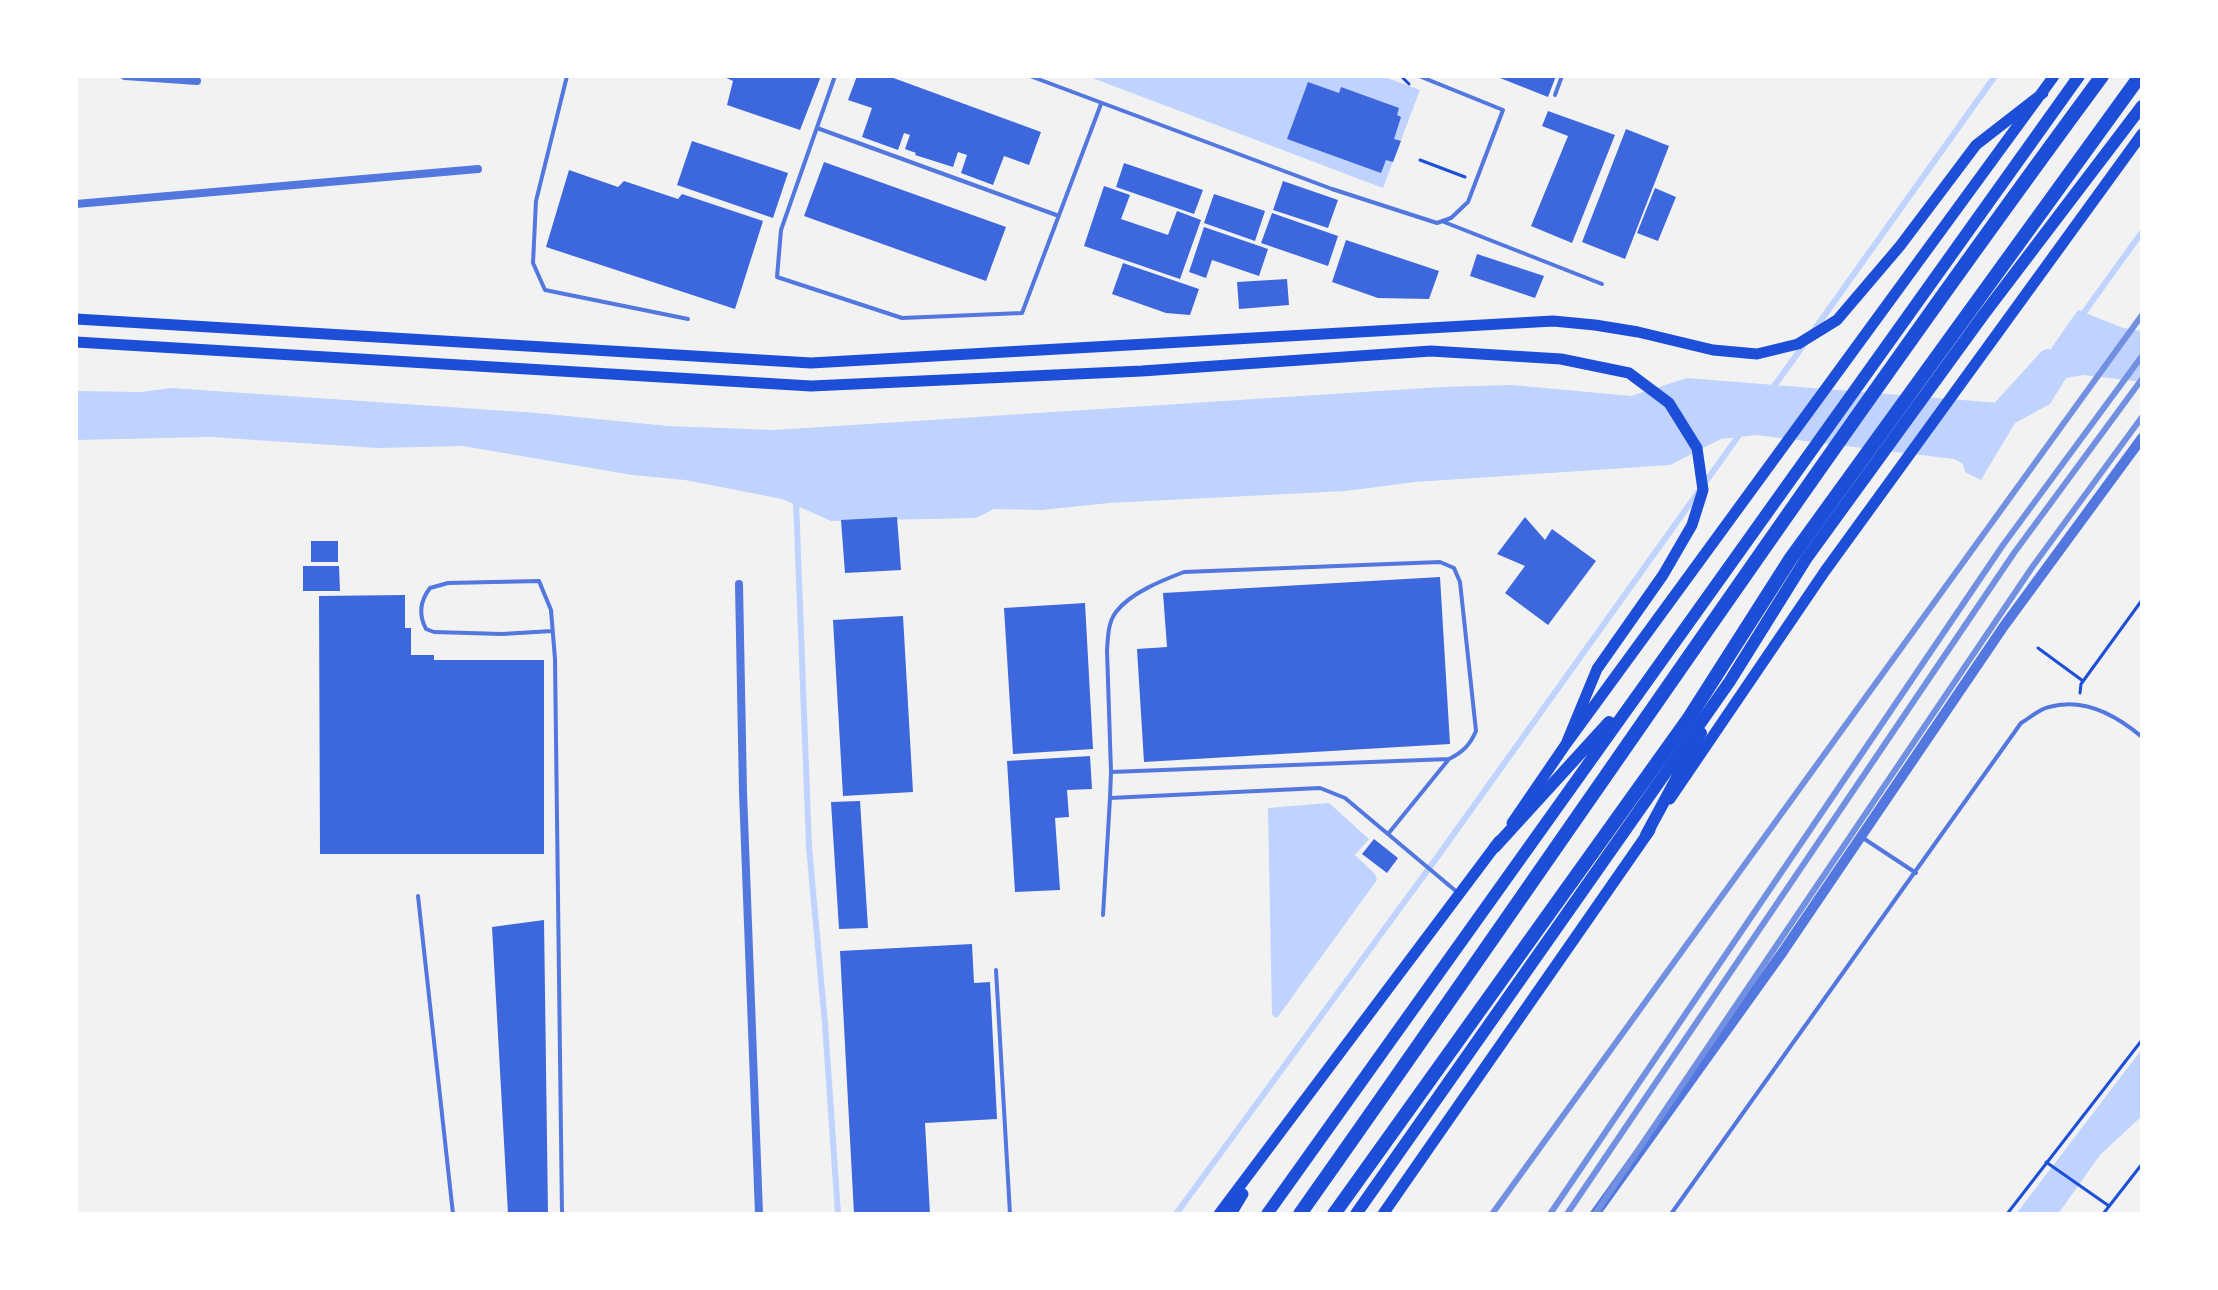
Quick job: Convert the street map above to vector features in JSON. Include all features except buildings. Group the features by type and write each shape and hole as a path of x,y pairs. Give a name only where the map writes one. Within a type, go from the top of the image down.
{"highway":[{"path":"1267,1214 2079,76"},
{"path":"1300,1214 1754,561 2102,76"},
{"path":"1334,1214 1689,718 1791,558 2140,76"},
{"path":"1356,1214 1730,681 1806,559 1944,368 2142,106"},
{"path":"1495,847 1647,679"},
{"path":"1646,835 1730,681"}],"main road":[{"path":"1219,1214 1495,847 1566,744 2054,76"},
{"path":"76,319 811,363 1553,321 1595,325 1713,350 1757,354 1798,344 1837,320 1900,246 1976,145 2043,93"},
{"path":"1383,1214 1825,571 2142,134"},
{"path":"76,342 811,386 1142,371 1431,351 1561,359 1629,373 1669,403 1697,448 1703,490 1692,525 1663,575 1597,669 1566,744"},
{"path":"1231,1214 1267,1153"}],"street":[{"path":"125,76 197,81"},
{"path":"76,204 478,169"},
{"path":"1595,1214 1782,953 2004,626 2142,438"},
{"path":"739,584 743,792 759,1214"}],"lane":[{"path":"567,76 536,201 533,263 545,290 688,319"},
{"path":"835,76 781,230 777,277 902,318 1022,313 1101,104"},
{"path":"1030,76 1332,189 1437,223 1444,222 1602,284"},
{"path":"1419,76 1503,110 1468,202 1444,222"},
{"path":"1555,95 1562,76"},
{"path":"817,128 1059,216"},
{"path":"1103,915 1111,772 1109,629 1117,611 1159,581 1184,572 1440,562 1454,568 1460,582 1476,731 1462,752 1449,759 1387,835"},
{"path":"552,631 502,634 434,632 426,629 420,606 430,588 448,583 539,581 551,610 555,659 562,1214"},
{"path":"1671,1214 2021,723 2046,707 2077,705 2098,709 2125,723 2142,737"},
{"path":"1111,772 1449,759"},
{"path":"1110,798 1320,788 1345,798 1459,893"},
{"path":"1861,836 1916,873"},
{"path":"418,896 453,1214"},
{"path":"996,970 1010,1214"}],"path":[{"path":"1420,160 1476,181"},
{"path":"2077,705 2083,681 2142,600"},
{"path":"2038,648 2083,681"},
{"path":"2007,1214 2142,1040"},
{"path":"2048,1163 2109,1206"},
{"path":"2103,1214 2142,1164"}],"water":[{"path":"1087,76 1382,76 1420,90 1383,188"},
{"path":"2078,310 2123,328 2142,331 2142,382 2084,375 2066,378 2050,404 2015,423 1981,480 1965,472 1963,464 1954,459 1756,435 1721,439 1670,465 1415,482 1346,491 1109,503 1042,510 994,509 976,518 831,521 782,499 685,480 632,475 463,446 377,448 210,437 76,440 76,391 141,392 171,388 537,413 668,426 775,430 1440,387 1512,385 1631,396 1687,378 2012,404"},
{"path":"1329,803 1369,839 1355,855 1375,874 1377,880 1277,1018 1272,1015 1268,808"},
{"path":"2142,1049 2142,1116 2100,1155 2058,1214 2016,1214"}],"waterway":[{"path":"1814,330 1995,76"},
{"path":"2080,318 2142,232"},
{"path":"1772,389 1805,343"},
{"path":"1989,424 2048,359"},
{"path":"1176,1214 1438,856 1742,431"},
{"path":"796,500 809,847 838,1214"}],"railway":[{"path":"1492,1214 2142,315"},
{"path":"1550,1214 2003,545 2142,356"},
{"path":"1567,1214 2014,553 2142,379"},
{"path":"1595,1214 2033,566 2142,417"}]}
